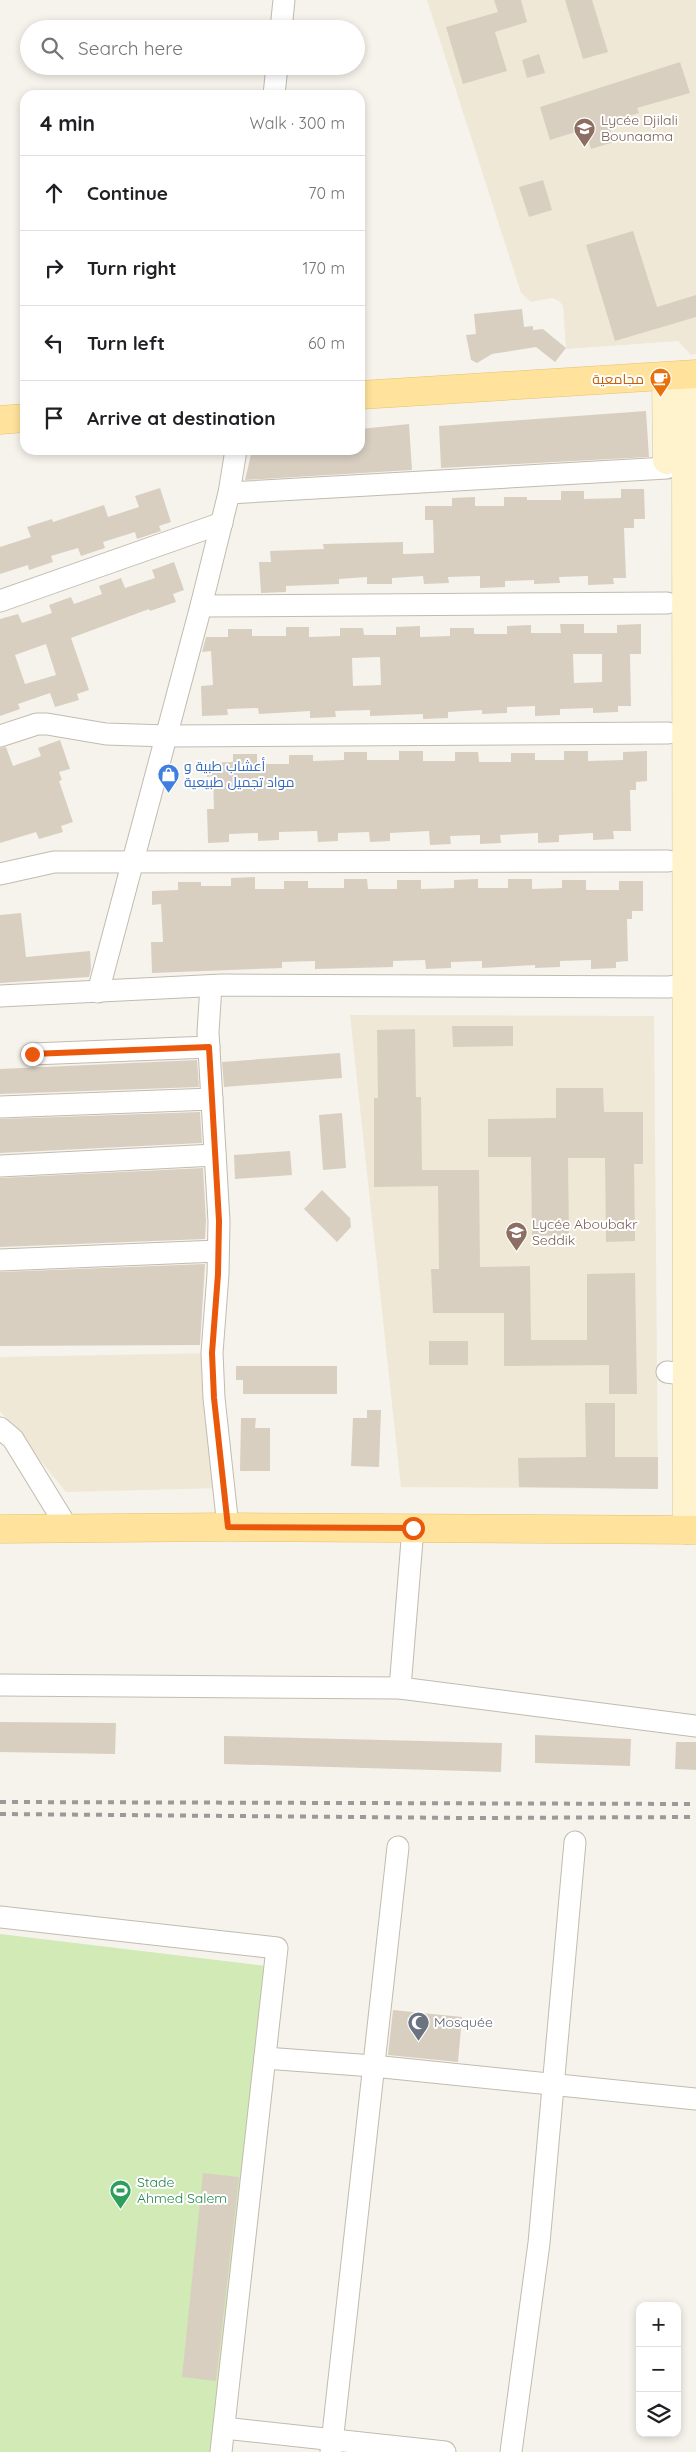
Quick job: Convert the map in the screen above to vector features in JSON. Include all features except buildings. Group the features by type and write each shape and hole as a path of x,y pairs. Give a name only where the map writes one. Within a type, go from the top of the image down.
{"main road":[{"path":"365,396 683,375"},
{"path":"0,420 20,418"},
{"path":"0,1529 228,1527 684,1530"}],"street":[{"path":"282,20 284,0"},
{"path":"275,90 276,75"},
{"path":"681,836 668,733 667,468 683,375"},
{"path":"683,375 681,836 684,1530"},
{"path":"98,992 222,523 235,455"},
{"path":"229,493 667,468"},
{"path":"0,601 222,523"},
{"path":"200,606 667,603"},
{"path":"0,736 36,724 47,724 106,734 167,736 668,733"},
{"path":"0,874 54,862 133,863 681,836"},
{"path":"0,996 211,986 683,985"},
{"path":"211,986 209,1047 218,1251 213,1362 214,1398 228,1527"},
{"path":"32,1054 209,1047"},
{"path":"0,1107 212,1099"},
{"path":"0,1166 215,1155"},
{"path":"0,1260 218,1251"},
{"path":"0,1428 13,1439 67,1528"},
{"path":"400,1688 413,1528"},
{"path":"0,1685 400,1688 696,1726"},
{"path":"511,2452 539,2243 575,1842"},
{"path":"332,2446 398,1848"},
{"path":"0,1917 277,1948 221,2452"},
{"path":"265,2058 373,2066 696,2099"},
{"path":"224,2428 332,2446 444,2452"}],"shaded area":[{"name":"Lycée Djilali Bounaama","path":"427,0 696,0 696,354 691,355 678,341 566,349 563,306 559,301 552,298 531,302 521,293"},
{"name":"Lycée Aboubakr Seddik","path":"350,1015 654,1016 658,1489 401,1487"},
{"path":"212,1353 223,1488 66,1492 0,1411 0,1357"}],"green space":[{"name":"Stade Ahmed Salem","path":"0,1934 266,1966 216,2452 0,2452"}],"railway":[{"path":"0,1802 696,1804"},
{"path":"0,1814 470,1818 696,1817"}],"place":[{"name":"Lycée Djilali Bounaama","path":"585,147"},
{"name":"مجامعية","path":"660,398"},
{"name":"أعشاب طبية و مواد تجميل طبيعية","path":"168,793"},
{"name":"Lycée Aboubakr Seddik","path":"516,1251"},
{"name":"Mosquée","path":"418,2041"},
{"name":"Stade Ahmed Salem","path":"121,2209"}],"route":[{"path":"32,1054 209,1047 219,1221 218,1274 212,1353 214,1398 228,1527 413,1528"}]}
